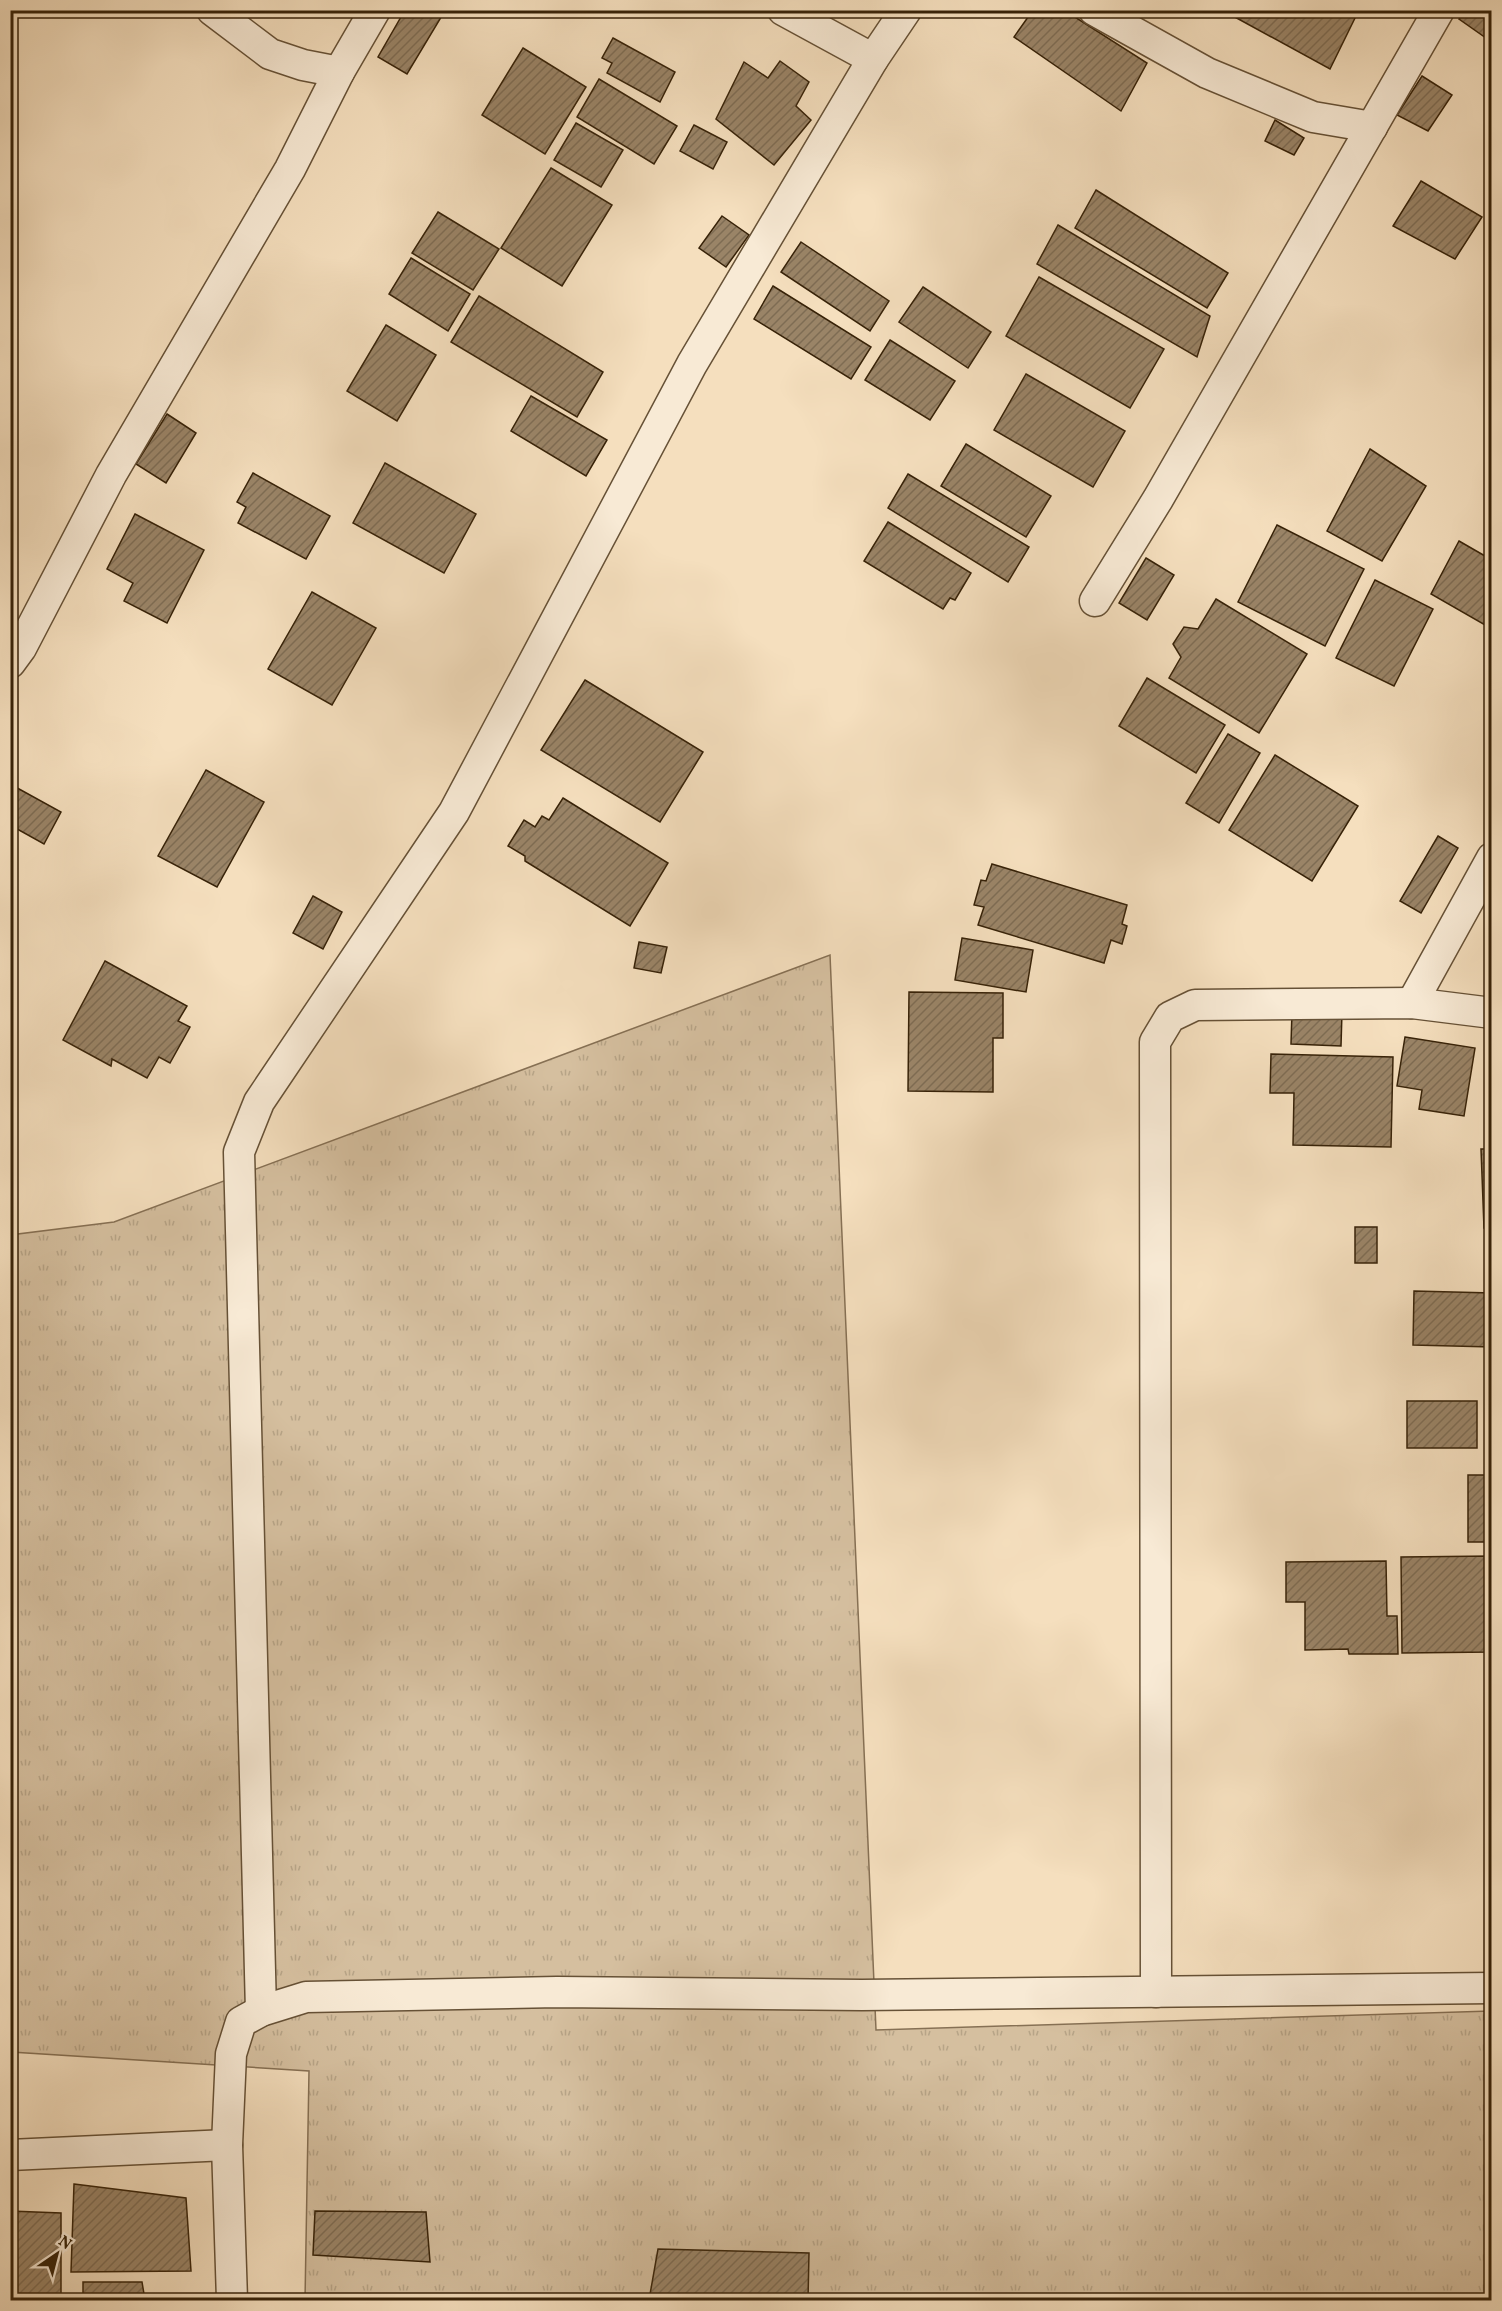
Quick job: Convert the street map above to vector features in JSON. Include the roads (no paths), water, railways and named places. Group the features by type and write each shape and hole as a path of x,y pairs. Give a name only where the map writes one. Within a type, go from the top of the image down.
{"street":[{"path":"212,10 270,54 303,65 339,72"},
{"path":"10,663 21,648 111,475 290,169 339,72 375,10"},
{"path":"783,10 873,59"},
{"path":"261,2011 239,1152 259,1102 454,812 692,364 873,59 906,10"},
{"path":"1094,10 1207,73 1313,117 1372,127"},
{"path":"1095,601 1158,499 1439,10"},
{"path":"1412,1003 1491,858"},
{"path":"1156,1992 1155,1042 1170,1017 1195,1005 1412,1003 1491,1013"},
{"path":"232,2301 227,2145 231,2054 241,2022 261,2011 306,1997 557,1992 862,1995 1491,1988"},
{"path":"10,2155 227,2145"}]}
